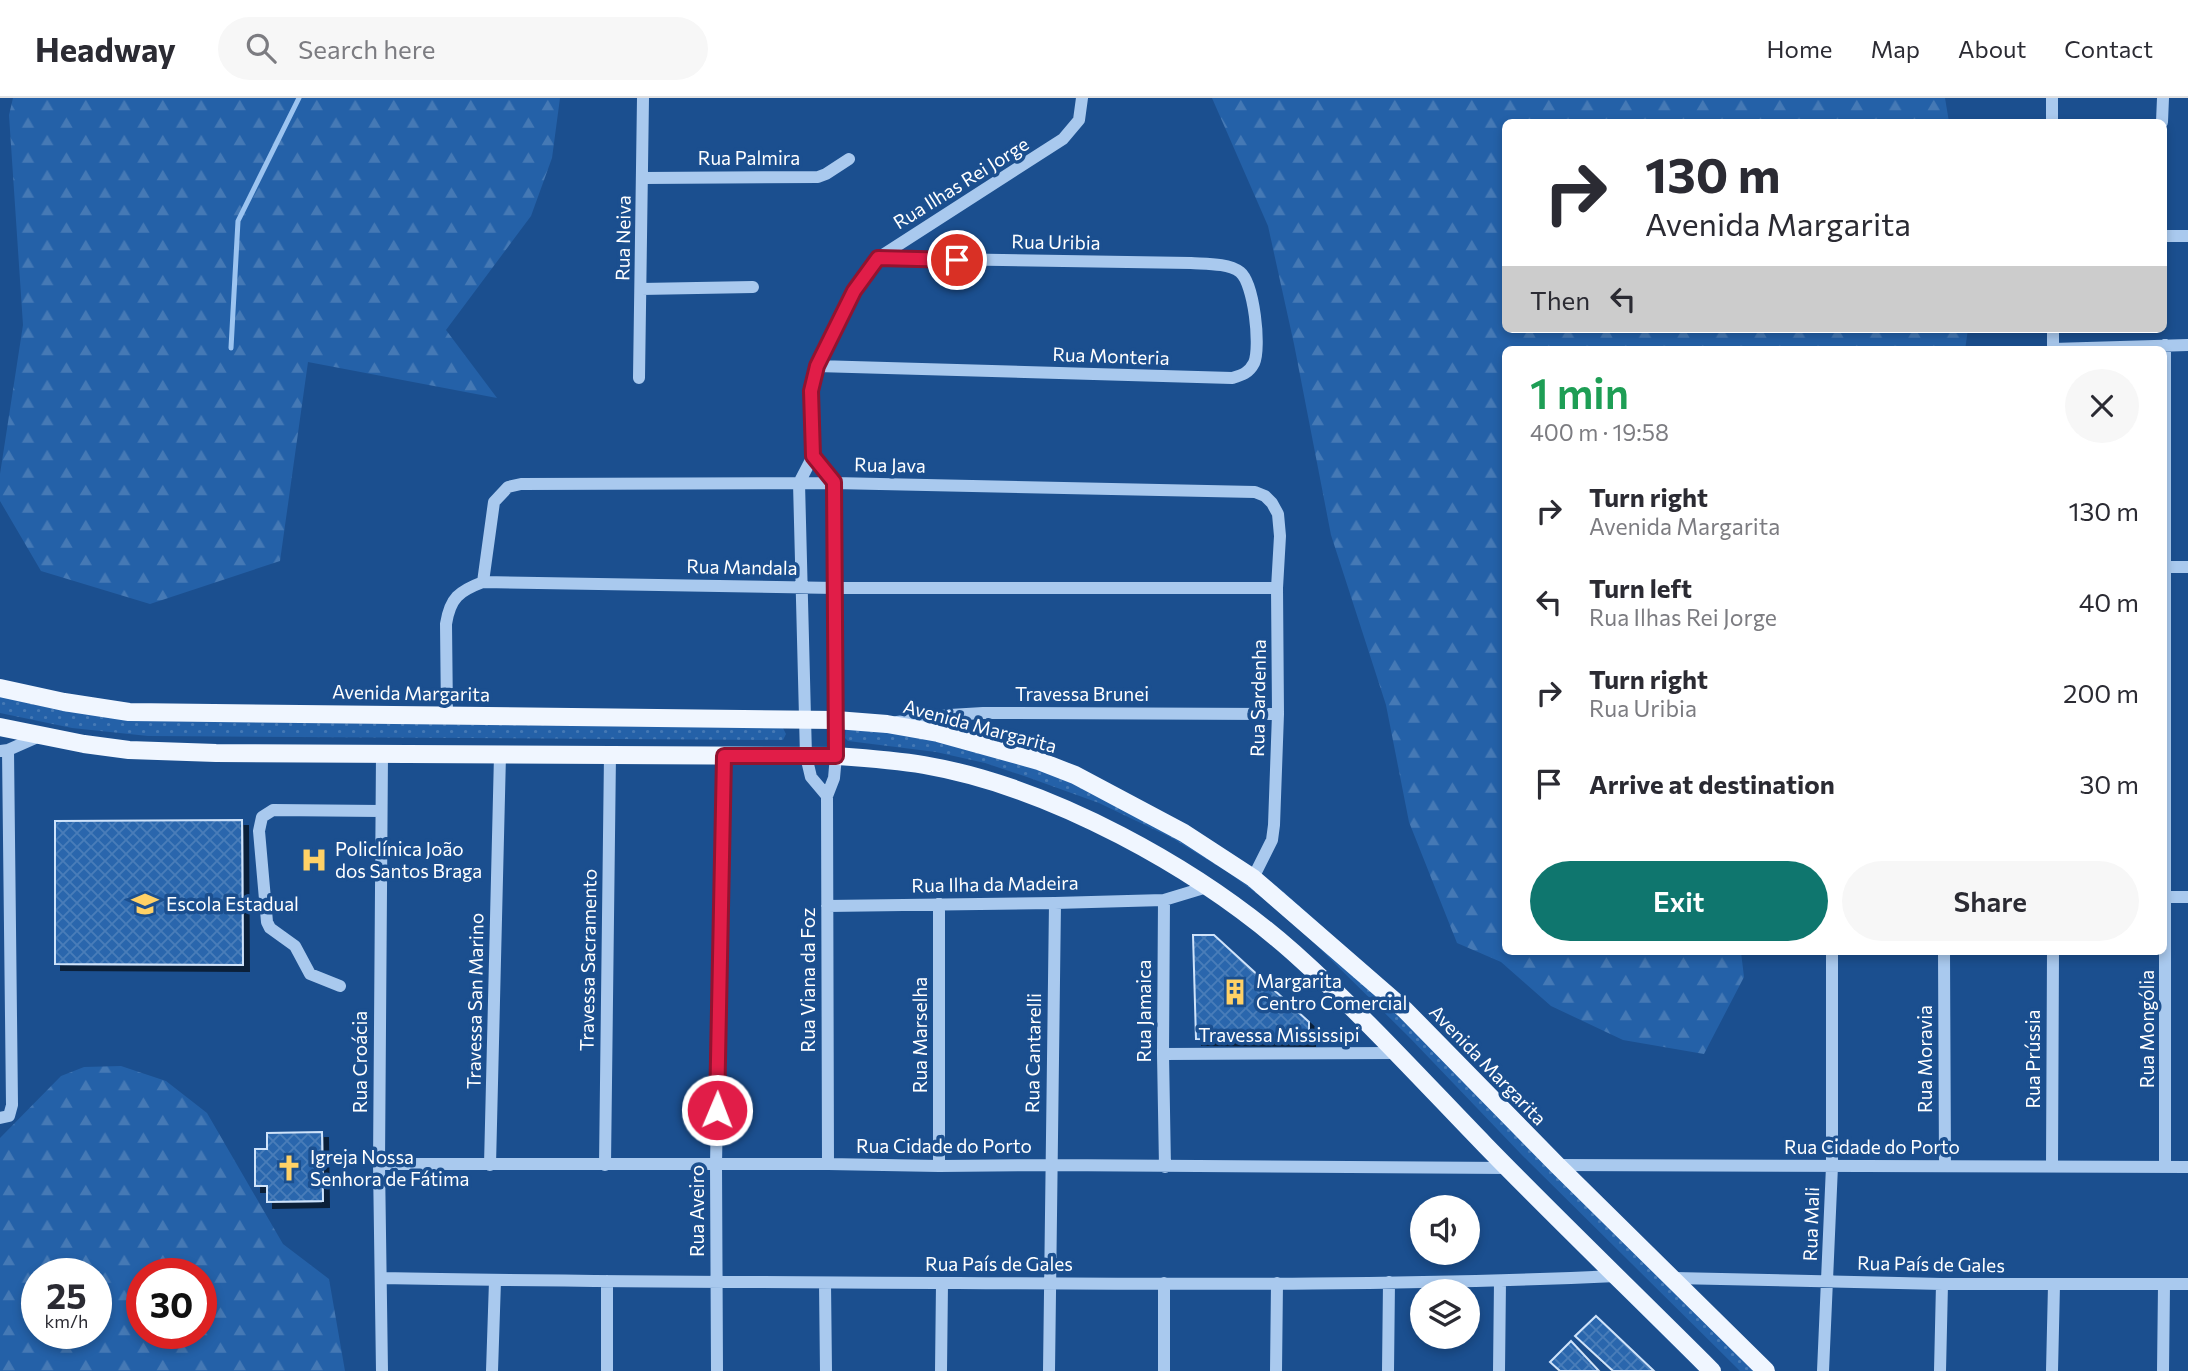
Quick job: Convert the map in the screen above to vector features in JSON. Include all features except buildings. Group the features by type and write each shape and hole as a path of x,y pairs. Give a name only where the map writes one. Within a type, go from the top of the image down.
{"main road":[{"name":"Avenida Margarita","path":"0,688 74,704 129,712 836,720 887,724 938,733 1039,761 1075,775 1184,834 1253,878 1405,1010 1557,1165 1766,1371"},
{"path":"0,727 129,750 216,753 836,756 923,765 957,772 1038,798 1103,827 1207,887 1293,953 1712,1371"}],"street":[{"name":"Rua Neiva","path":"639,379 643,98"},
{"name":"Rua Ilhas Rei Jorge","path":"813,456 811,391 817,366 854,291 878,258 1063,139 1079,120 1082,98"},
{"path":"2052,98 2052,119"},
{"path":"2162,119 2163,98"},
{"name":"Rua Palmira","path":"643,178 818,177 849,159"},
{"path":"2167,236 2188,236"},
{"name":"Rua Uribia","path":"878,258 1191,262"},
{"name":"Rua Monteria","path":"817,366 1198,379 1232,379 1245,374 1253,366 1257,354 1248,283 1240,272 1228,267 1191,262"},
{"path":"641,289 753,286"},
{"path":"2143,346 2188,345"},
{"path":"827,796 811,777 806,756 799,482 813,456 834,482 836,756"},
{"name":"Rua Java","path":"483,582 494,502 508,487 521,484 834,482 1255,492 1265,496 1278,514"},
{"name":"Rua Sardenha","path":"1253,878 1272,840 1278,714 1278,514"},
{"path":"2167,567 2188,567"},
{"path":"447,715 448,610 464,589 483,582"},
{"name":"Rua Mandala","path":"483,582 835,588 1277,588"},
{"name":"Travessa Brunei","path":"887,724 984,713 1278,714"},
{"path":"5,1117 12,1105 4,750 41,735"},
{"name":"Rua Croácia","path":"382,753 379,1164 382,1371"},
{"name":"Travessa Sacramento","path":"605,1165 610,754"},
{"name":"Travessa San Marino","path":"490,1165 500,755"},
{"name":"Rua Aveiro","path":"717,1371 716,1164 724,756"},
{"name":"Rua Viana da Foz","path":"828,1164 827,796 834,778 836,756"},
{"path":"340,986 310,974 295,946 270,928 267,922 259,831 262,817 273,810 381,811"},
{"path":"1164,900 1207,887"},
{"path":"2167,897 2188,897"},
{"name":"Rua Ilha da Madeira","path":"827,906 1164,900"},
{"name":"Rua Jamaica","path":"1164,900 1165,1167"},
{"name":"Rua Cantarelli","path":"1049,1371 1055,903"},
{"name":"Rua Marselha","path":"939,904 939,1166"},
{"name":"Rua Mali","path":"1823,1371 1832,1166 1832,955"},
{"name":"Rua Moravia","path":"1944,955 1945,1166"},
{"name":"Rua Prússia","path":"2052,1166 2053,955"},
{"name":"Rua Mongólia","path":"2165,955 2165,1167"},
{"name":"Travessa Mississipi","path":"1163,1054 1396,1054"},
{"name":"Rua Cidade do Porto","path":"379,1164 1508,1168"},
{"name":"Rua Cidade do Porto","path":"1557,1165 2188,1167"},
{"name":"Rua País de Gales","path":"381,1279 1277,1283 1500,1281 1616,1276"},
{"name":"Rua País de Gales","path":"1674,1279 1942,1284 2188,1284"},
{"path":"492,1371 495,1281"},
{"path":"607,1281 607,1371"},
{"path":"1499,1371 1500,1281"},
{"path":"1388,1371 1389,1282"},
{"path":"825,1283 826,1371"},
{"path":"940,1371 942,1283"},
{"path":"1164,1283 1164,1371"},
{"path":"1276,1371 1277,1283"},
{"path":"1940,1371 1942,1284"},
{"path":"2052,1371 2053,1285"},
{"path":"2163,1371 2164,1285"}],"green space":[{"path":"13,98 560,98 552,158 531,216 446,330 497,398 308,362 280,561 150,604 41,571 0,501 0,474 23,325 9,115"},
{"path":"1212,98 1945,98 1948,119 1502,119 1502,333 1967,333 1966,346 1502,346 1502,955 1741,955 1744,977 1704,1054 1623,1040 1551,1006 1501,962 1457,943 1409,822 1386,705 1331,535 1268,226"},
{"path":"0,696 77,713 156,721 783,728 786,734 783,740 148,736 72,728 0,713"},
{"path":"846,727 892,729 1035,763 1228,852 1279,888 1405,1006 1766,1371 1740,1371 1521,1154 1306,935 1229,873 1172,838 1099,803 985,763 936,752 848,741 845,738"},
{"path":"121,1066 166,1081 207,1113 283,1244 329,1279 345,1371 0,1371 0,1138 61,1076 84,1067"}],"waterway":[{"path":"231,348 238,221 299,98"}],"place":[{"name":"Policlínica João dos Santos Braga","path":"314,860"},
{"name":"Escola Estadual","path":"145,904"},
{"name":"Margarita Centro Comercial","path":"1235,992"},
{"name":"Igreja Nossa Senhora de Fátima","path":"289,1168"}],"route":[{"path":"717,1110 724,756 836,756 834,482 813,456 811,391 817,366 854,291 878,258 957,260"}]}
